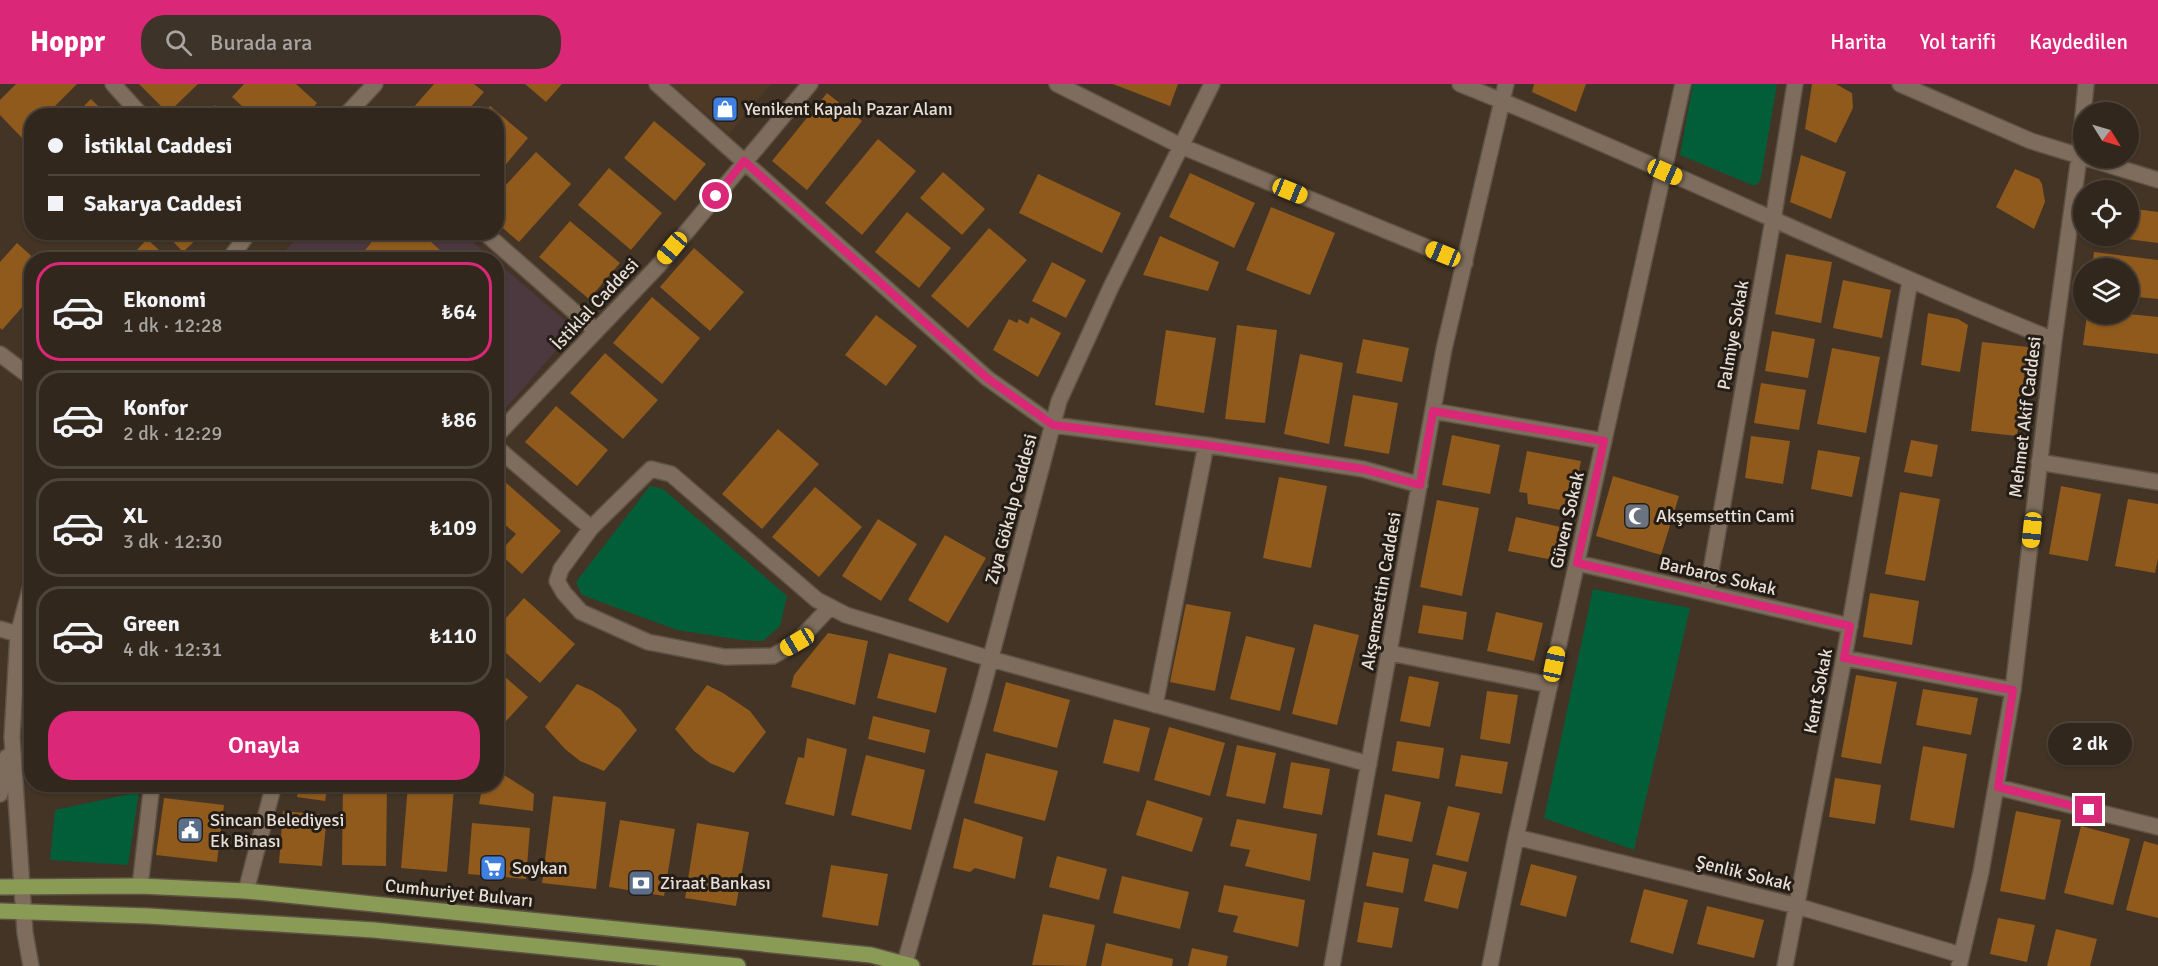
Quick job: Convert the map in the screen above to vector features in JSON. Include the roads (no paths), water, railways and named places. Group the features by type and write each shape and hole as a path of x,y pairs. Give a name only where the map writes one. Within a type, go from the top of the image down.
{"main road":[{"name":"Cumhuriyet Bulvarı","path":"0,887 140,886 246,891 871,955 906,965"},
{"path":"0,911 149,916 374,930 738,966"}],"street":[{"path":"113,84 135,108"},
{"path":"354,108 375,84"},
{"path":"657,84 987,378 1053,425 1363,469 1420,485"},
{"name":"İstiklal Caddesi","path":"504,428 658,266 810,84"},
{"path":"1057,84 1181,146 1464,263"},
{"name":"Ziya Gökalp Caddesi","path":"906,965 991,659 1059,401 1111,287 1212,84"},
{"path":"1460,84 1910,280 2054,340"},
{"name":"Akşemsettin Caddesi","path":"1332,966 1444,349 1506,84"},
{"name":"Güven Sokak","path":"1490,966 1516,837 1683,84"},
{"name":"Palmiye Sokak","path":"1707,593 1795,84"},
{"path":"1900,84 2031,141 2073,155"},
{"name":"Mehmet Akif Caddesi","path":"2084,102 2086,84"},
{"name":"Mehmet Akif Caddesi","path":"1960,961 1998,787 2013,690 2054,340 2077,168"},
{"path":"2124,168 2158,180"},
{"path":"493,240 596,331"},
{"name":"Kent Sokak","path":"1785,966 1850,626 1910,280"},
{"path":"0,354 24,372"},
{"path":"1433,411 1604,441"},
{"path":"1155,705 1206,445"},
{"path":"504,454 591,528"},
{"path":"2039,462 2158,482"},
{"path":"830,607 797,642 773,656 725,657 648,642 580,612 557,581 561,569 591,528 651,469 671,474 818,600 846,615 991,659 1370,764"},
{"name":"Barbaros Sokak","path":"1577,563 1850,626"},
{"path":"24,612 18,634 12,737 25,933 32,966"},
{"path":"0,629 18,634"},
{"path":"1390,653 1550,685"},
{"path":"1844,658 2013,690"},
{"path":"0,794 12,737"},
{"path":"1998,787 2158,827"},
{"path":"140,886 151,792"},
{"path":"246,891 272,792"},
{"name":"Şenlik Sokak","path":"1516,837 1797,906 1960,961"}],"place":[{"name":"Yenikent Kapalı Pazar Alanı","path":"725,109"},
{"name":"Akşemsettin Cami","path":"1637,516"},
{"name":"Sincan Belediyesi Ek Binası","path":"190,830"},
{"name":"Soykan","path":"493,868"},
{"name":"Ziraat Bankası","path":"641,883"}]}
